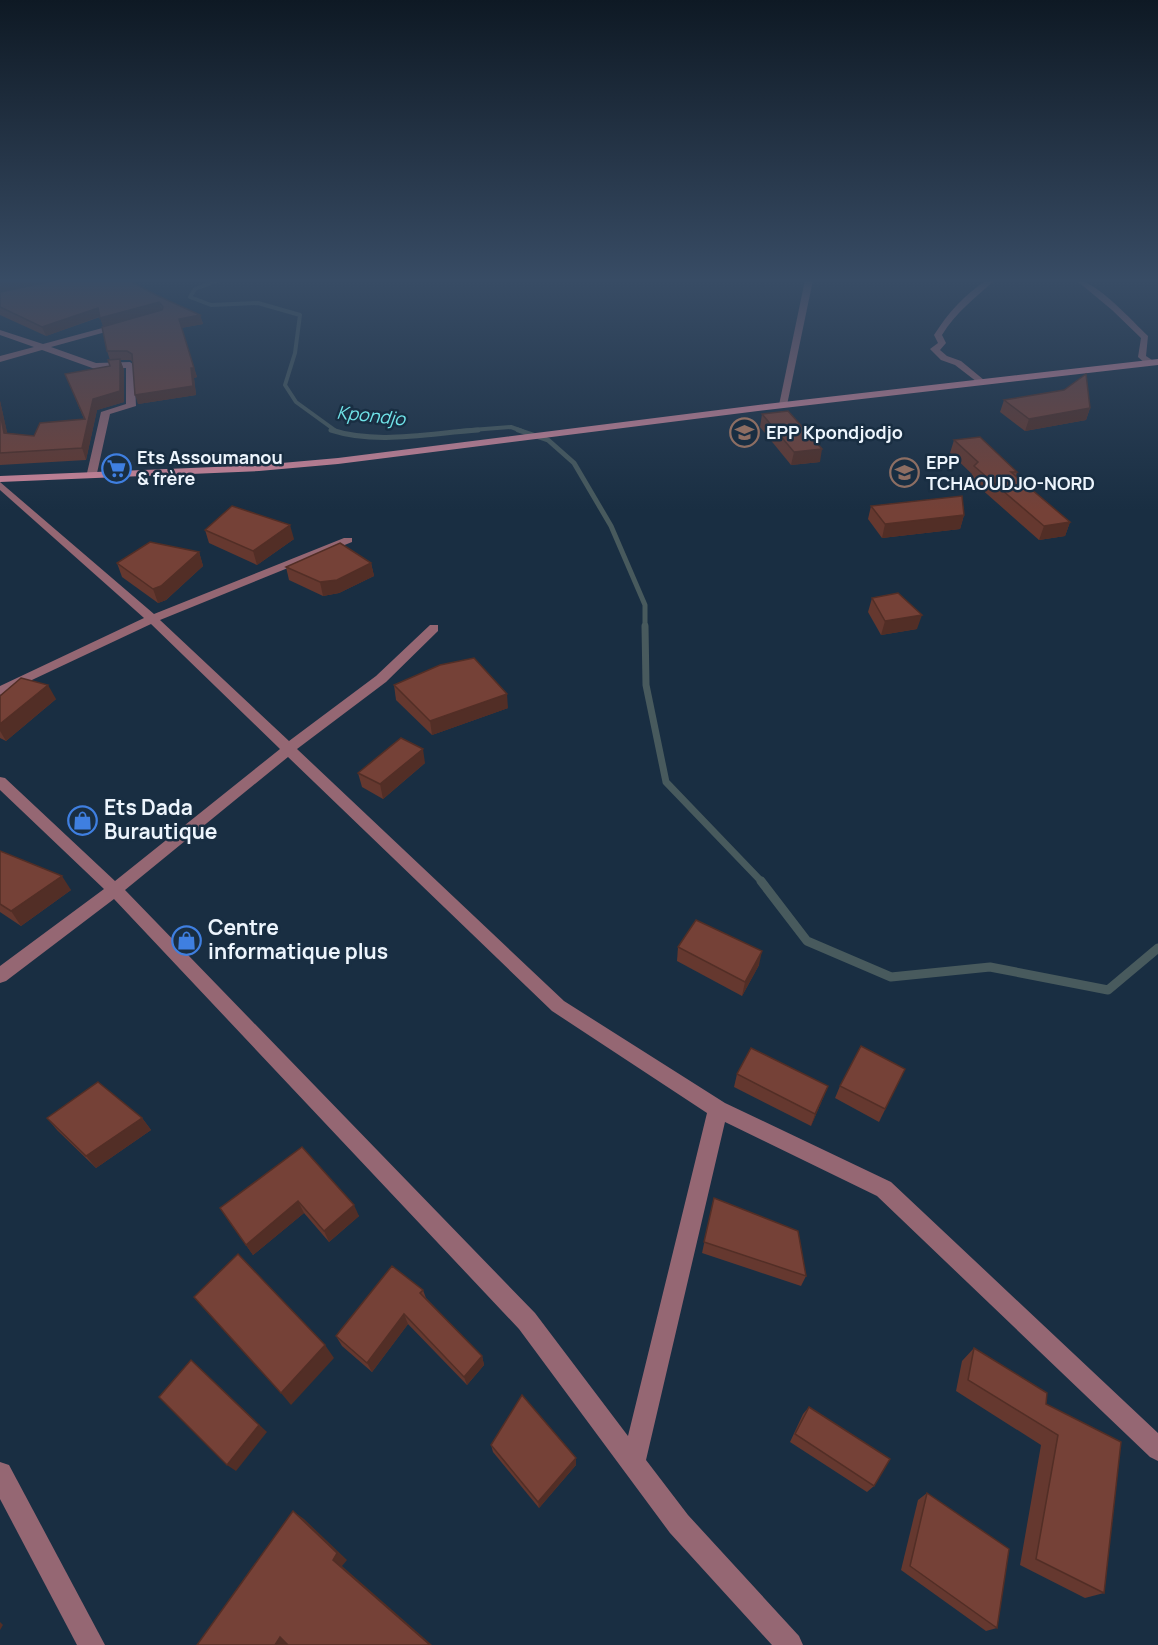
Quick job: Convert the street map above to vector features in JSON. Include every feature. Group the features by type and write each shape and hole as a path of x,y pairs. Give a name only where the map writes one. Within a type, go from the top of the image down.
{"main road":[{"path":"0,479 92,473 259,468 1154,362"}],"street":[{"path":"70,357 95,366 130,365 131,405 106,412 92,473"},
{"path":"783,405 793,357"},
{"path":"942,357 958,363 981,382"},
{"path":"0,485 152,619 558,1006 718,1109 884,1189 1158,1449"},
{"path":"0,691 152,619 348,540"},
{"path":"0,976 115,890 287,750 381,679 434,628"},
{"path":"0,782 115,890 527,1321 679,1524 790,1645"},
{"path":"633,1463 718,1109"},
{"path":"0,1474 92,1645"}],"building":[{"path":"132,357 191,357 194,368 191,368 193,386 135,395"},
{"path":"120,359 120,391 93,399 82,448 0,453 0,413 4,433 34,436 40,423 85,419 65,374 110,366 108,360"},
{"path":"1086,374 1090,408 1029,419 1004,400 1064,390"},
{"path":"788,411 822,449 794,452 762,414"},
{"path":"980,437 1017,472 1011,472 1070,522 1044,526 974,466 978,462 954,440"},
{"path":"962,496 964,515 885,524 871,506"},
{"path":"232,506 290,525 253,551 205,530"},
{"path":"150,542 199,552 161,586 153,589 117,563"},
{"path":"340,543 371,563 337,580 320,582 286,567"},
{"path":"898,593 922,615 885,621 872,598"},
{"path":"474,658 507,694 430,721 394,685 440,665"},
{"path":"21,678 48,685 0,724 0,696"},
{"path":"401,738 423,749 380,784 358,773"},
{"path":"0,851 62,876 11,911 0,904"},
{"path":"696,920 762,951 745,982 678,947"},
{"path":"861,1046 905,1069 885,1109 840,1086"},
{"path":"751,1048 828,1086 815,1114 737,1074"},
{"path":"98,1082 142,1118 86,1156 47,1118"},
{"path":"302,1147 354,1205 324,1231 298,1201 246,1245 220,1208"},
{"path":"714,1198 798,1231 806,1276 704,1242"},
{"path":"238,1254 325,1345 281,1393 194,1297"},
{"path":"392,1266 423,1290 420,1293 482,1356 464,1377 404,1314 367,1363 336,1336"},
{"path":"974,1348 1047,1393 1046,1404 1121,1442 1104,1593 1036,1559 1058,1435 968,1380"},
{"path":"191,1360 259,1425 227,1465 159,1397"},
{"path":"522,1395 576,1458 538,1502 491,1445"},
{"path":"809,1407 890,1459 874,1486 795,1434"},
{"path":"927,1493 1009,1549 997,1628 910,1566"},
{"path":"293,1511 337,1553 333,1560 430,1645 288,1645 280,1637 275,1645 197,1645"}],"waterway":[{"name":"Kpondjo","path":"294,357 285,385 296,402 336,431"},
{"name":"Kpondjo","path":"459,431 511,427 522,431"},
{"name":"Kpondjo","path":"331,430 367,437 478,430"},
{"path":"518,430 548,440 574,463 611,526 645,605 645,626"},
{"path":"645,626 646,685 666,782 762,882"},
{"path":"761,881 807,941 891,977 990,967 1108,990 1158,948"}],"place":[{"name":"EPP Kpondjodjo","path":"745,433"},
{"name":"Ets Assoumanou & frère","path":"116,468"},
{"name":"EPP TCHAOUDJO-NORD","path":"905,473"},
{"name":"Ets Dada Burautique","path":"83,820"},
{"name":"Centre informatique plus","path":"187,940"}]}
